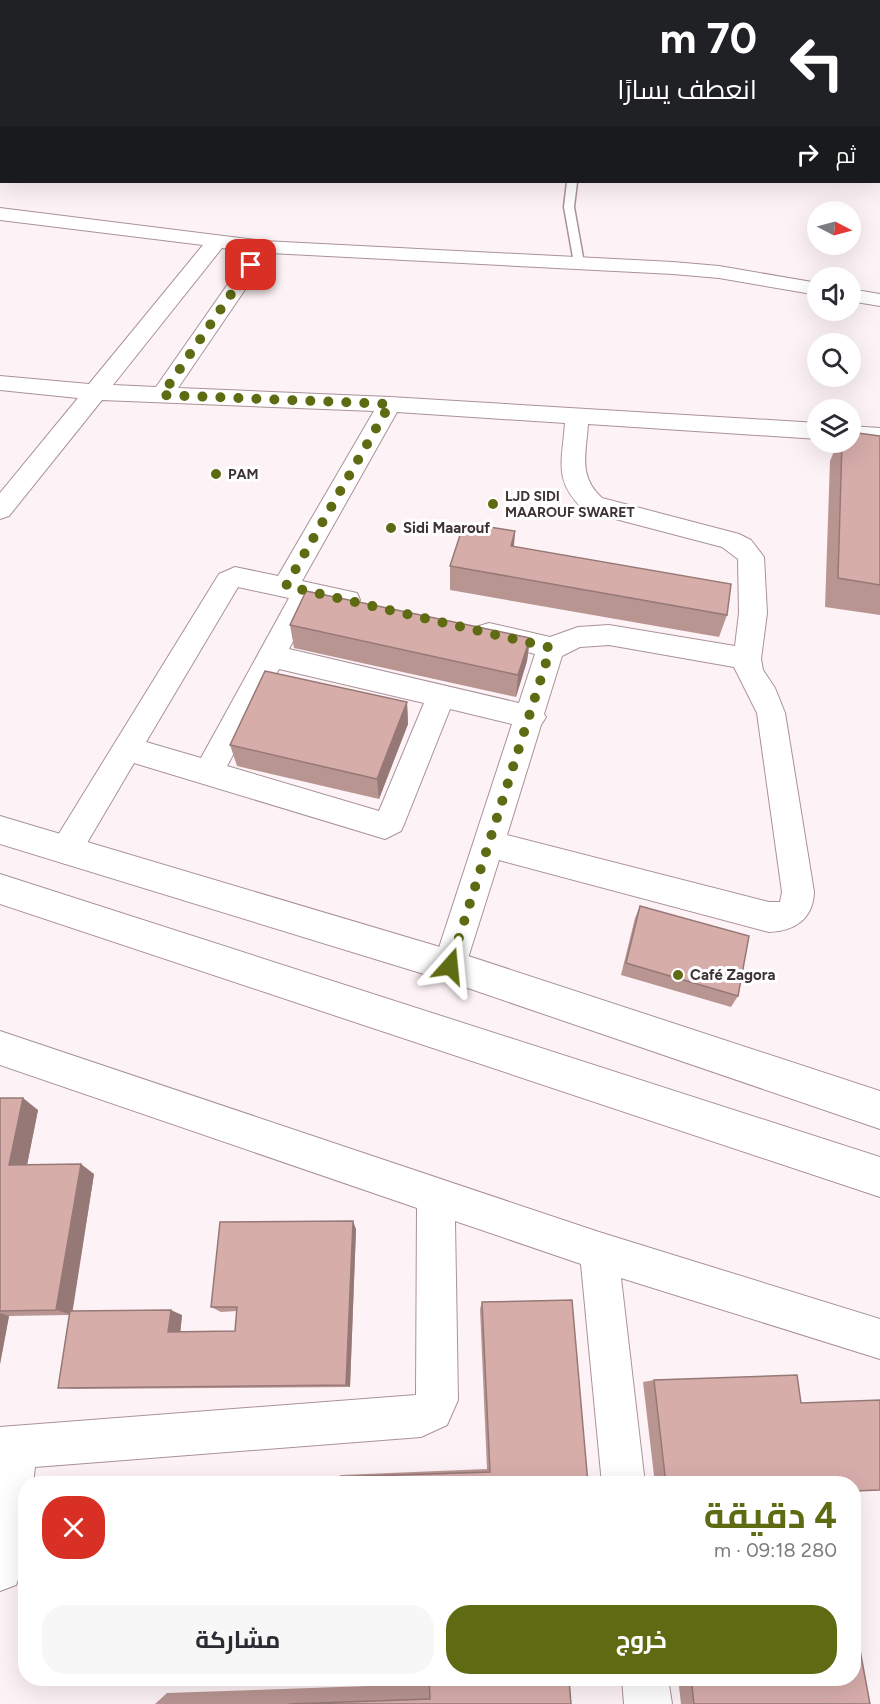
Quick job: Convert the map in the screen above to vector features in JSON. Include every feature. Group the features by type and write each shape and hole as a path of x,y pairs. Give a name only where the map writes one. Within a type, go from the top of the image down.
{"street":[{"path":"0,214 264,247 719,272 807,287"},
{"path":"0,510 217,241"},
{"path":"162,395 264,247"},
{"path":"861,297 880,300"},
{"path":"0,383 97,392 390,404 807,430"},
{"path":"209,772 271,656 296,588 390,404"},
{"path":"489,844 770,917 783,917 793,912 798,904 771,713 761,688 749,673 747,659 753,613 751,557 742,547 730,540 594,505 579,491 573,474 577,416"},
{"path":"861,434 880,435"},
{"path":"66,850 228,581 235,577 296,588 375,607"},
{"path":"467,628 548,647 550,650"},
{"path":"450,966 531,717 550,650 572,638 589,635 609,636 747,659"},
{"path":"271,656 531,717"},
{"path":"128,749 385,826 390,822 441,696"},
{"path":"0,830 450,966 880,1110"},
{"path":"0,889 880,1177"},
{"path":"0,1048 599,1251 880,1339"},
{"path":"0,1569 8,1447 421,1416 432,1410 437,1400 436,1195"},
{"path":"599,1251 623,1476"},
{"path":"646,1686 648,1704"}],"lane":[{"path":"572,183 569,207 579,263"}],"building":[{"path":"861,433 880,436 880,585 838,578 842,453 861,453"},
{"path":"464,523 515,531 511,546 731,584 727,615 450,566"},
{"path":"306,591 530,638 518,675 290,625"},
{"path":"265,671 407,702 377,779 230,745"},
{"path":"640,906 749,936 738,996 626,963"},
{"path":"0,1098 23,1098 9,1165 81,1164 56,1310 0,1311"},
{"path":"353,1221 346,1385 58,1388 70,1311 171,1310 168,1332 235,1331 237,1307 211,1307 220,1222"},
{"path":"572,1300 587,1476 367,1476 490,1472 482,1302"},
{"path":"797,1375 801,1403 880,1400 880,1490 861,1491 861,1476 665,1476 654,1380"},
{"path":"861,1656 870,1704 694,1704 692,1686 861,1686"},
{"path":"429,1686 570,1686 571,1704 289,1704 430,1699"}],"place":[{"name":"PAM","path":"216,474"},
{"name":"LJD SIDI MAAROUF SWARET","path":"493,504"},
{"name":"Sidi Maarouf","path":"391,528"},
{"name":"Café Zagora","path":"678,975"}],"route":[{"path":"251,265 162,395 390,404 286,586 548,647 550,650 544,676 450,966"}]}
